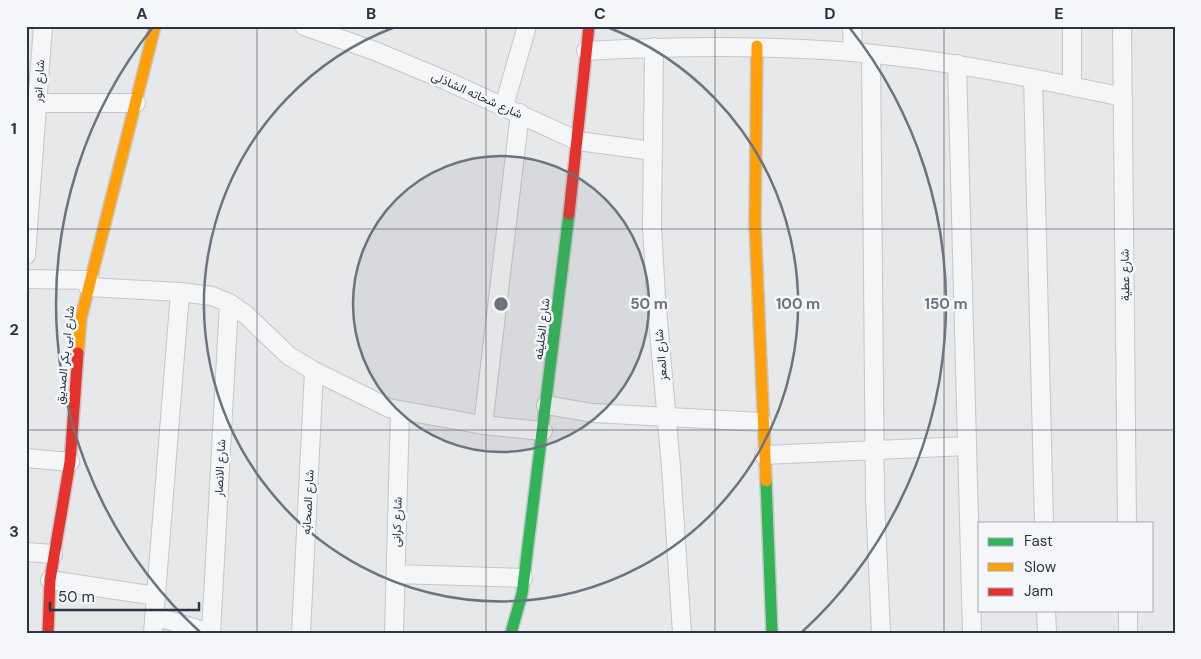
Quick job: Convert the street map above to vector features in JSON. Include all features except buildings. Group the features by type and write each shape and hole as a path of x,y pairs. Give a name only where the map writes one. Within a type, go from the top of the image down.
{"street":[{"name":"شارع انور","path":"26,255 32,103 43,26"},
{"name":"شارع ابى بكر الصديق","path":"48,633 53,554 70,462 79,332 88,284 155,26"},
{"name":"شارع شحاته الشاذلى","path":"304,26 375,51 512,110 578,141 653,151"},
{"path":"483,424 512,110 527,26"},
{"name":"شارع الخليفه","path":"511,633 522,594 543,431 578,141 589,26"},
{"path":"852,26 853,52"},
{"path":"1072,26 1072,86"},
{"name":"شارع عطية","path":"1122,26 1127,522"},
{"path":"586,51 654,47 757,46 853,52 957,64 1123,97"},
{"path":"757,46 755,224 772,633"},
{"name":"شارع المعز","path":"654,47 653,236 682,633"},
{"path":"871,54 875,450 881,633"},
{"path":"957,64 972,633"},
{"path":"1033,78 1044,522"},
{"path":"32,103 136,103"},
{"path":"26,279 212,296 229,303 245,314 289,356 384,405 400,411 543,431"},
{"path":"180,292 154,625 211,633"},
{"name":"شارع الانصار","path":"211,633 229,303"},
{"name":"شارع الصحابه","path":"301,633 314,370"},
{"path":"546,405 593,413 762,422"},
{"name":"شارع كرانى","path":"394,633 400,411"},
{"path":"764,455 967,446"},
{"path":"26,458 70,462"},
{"path":"26,552 53,554"},
{"path":"396,574 523,578"},
{"path":"50,580 156,596"},
{"path":"1046,612 1047,633"},
{"path":"1128,612 1128,633"}],"traffic: fast":[{"path":"511,633 522,594 569,214"},
{"path":"766,481 772,633"}],"traffic: slow":[{"path":"78,353 81,318 155,26"},
{"path":"757,46 755,224 766,481"}],"traffic: jam":[{"path":"569,214 589,26"},
{"path":"48,633 50,580 70,462 78,353"}]}
